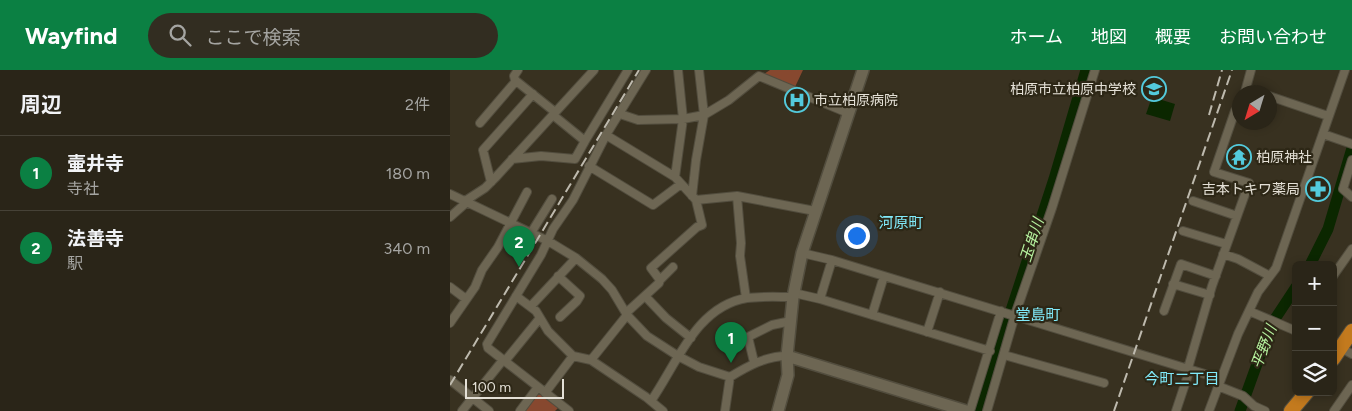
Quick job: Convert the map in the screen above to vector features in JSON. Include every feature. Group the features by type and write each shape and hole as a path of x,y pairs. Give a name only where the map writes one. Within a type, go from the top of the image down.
{"highway":[{"path":"1340,351 1352,331"},
{"path":"1292,411 1304,396"}],"street":[{"path":"518,70 514,76 516,81 584,141"},
{"path":"450,217 466,201 491,182 594,70"},
{"path":"512,159 541,156 575,158 628,70"},
{"path":"569,411 488,348 487,344 548,241 553,229 572,200 606,135 646,70"},
{"path":"675,177 683,118 678,70"},
{"path":"660,280 652,268 697,227 702,225 694,198 696,160 704,115 699,70"},
{"path":"752,70 757,78 848,113"},
{"path":"620,114 638,120 704,115 729,100 767,70"},
{"path":"1248,85 1252,70"},
{"path":"1209,411 1238,334 1258,292 1276,268 1345,70"},
{"path":"970,411 990,350 1009,313 1052,208 1093,71"},
{"path":"778,411 788,375 793,295 802,253 860,73"},
{"path":"480,123 516,81"},
{"path":"491,182 483,150 533,94"},
{"path":"1277,98 1328,116"},
{"path":"1176,411 1226,244 1249,183 1214,172 1232,120"},
{"path":"1323,134 1351,144"},
{"path":"606,135 675,177 694,198 737,196 815,211"},
{"path":"1352,160 1343,189 1352,197"},
{"path":"590,166 653,205 681,184"},
{"path":"450,323 511,223 527,192"},
{"path":"450,194 548,241 576,258 602,279 612,290 627,314 647,336 699,367 730,377"},
{"path":"737,196 741,244 740,256 746,298"},
{"path":"531,233 552,199"},
{"path":"1193,200 1237,216"},
{"path":"1183,231 1226,244"},
{"path":"1337,270 1352,249"},
{"path":"802,253 940,292 1189,368 1219,383 1265,411"},
{"path":"1223,254 1238,259 1246,265 1270,276"},
{"path":"531,306 576,258"},
{"path":"820,299 832,260"},
{"path":"1164,311 1181,264 1216,276"},
{"path":"591,360 627,314 657,286 660,280 673,267"},
{"path":"558,276 580,296 560,317"},
{"path":"872,315 884,276"},
{"path":"1173,284 1210,295"},
{"path":"450,287 466,299"},
{"path":"927,332 940,292"},
{"path":"651,401 678,356 709,316 725,306 746,298 793,295 820,299 990,350"},
{"path":"516,296 536,310 548,331 573,356 591,360 651,401 661,411"},
{"path":"645,296 666,318 691,338"},
{"path":"1249,311 1292,329"},
{"path":"987,411 1004,355 1009,313"},
{"path":"462,411 540,318"},
{"path":"754,362 748,337 772,325 791,321"},
{"path":"1004,355 1104,383"},
{"path":"545,393 573,356"},
{"path":"725,411 730,377 754,362 779,356 788,356 966,411"},
{"path":"450,380 490,411"},
{"path":"1334,411 1352,385"},
{"path":"520,411 538,387"}],"shaded area":[{"path":"770,70 803,70 795,87 764,74"},
{"path":"1152,97 1175,104 1170,121 1146,114"},
{"path":"538,391 559,407 555,411 523,411"}],"waterway":[{"name":"玉串川","path":"978,411 1054,179 1086,70"},
{"name":"平野川","path":"1312,261 1328,229 1352,148"},
{"name":"平野川","path":"1240,411 1271,325 1292,293"}],"railway":[{"path":"450,385 639,70"},
{"path":"1209,115 1222,70"},
{"path":"1114,411 1232,70"}],"place":[{"name":"柏原市立柏原中学校","path":"1154,89"},
{"name":"市立柏原病院","path":"797,100"},
{"name":"柏原神社","path":"1239,157"},
{"name":"吉本トキワ薬局","path":"1318,189"},
{"name":"法善寺","path":"519,267"},
{"name":"壷井寺","path":"731,363"}],"district":[{"name":"河原町","path":"901,223"},
{"name":"堂島町","path":"1038,315"},
{"name":"今町二丁目","path":"1182,379"}]}
